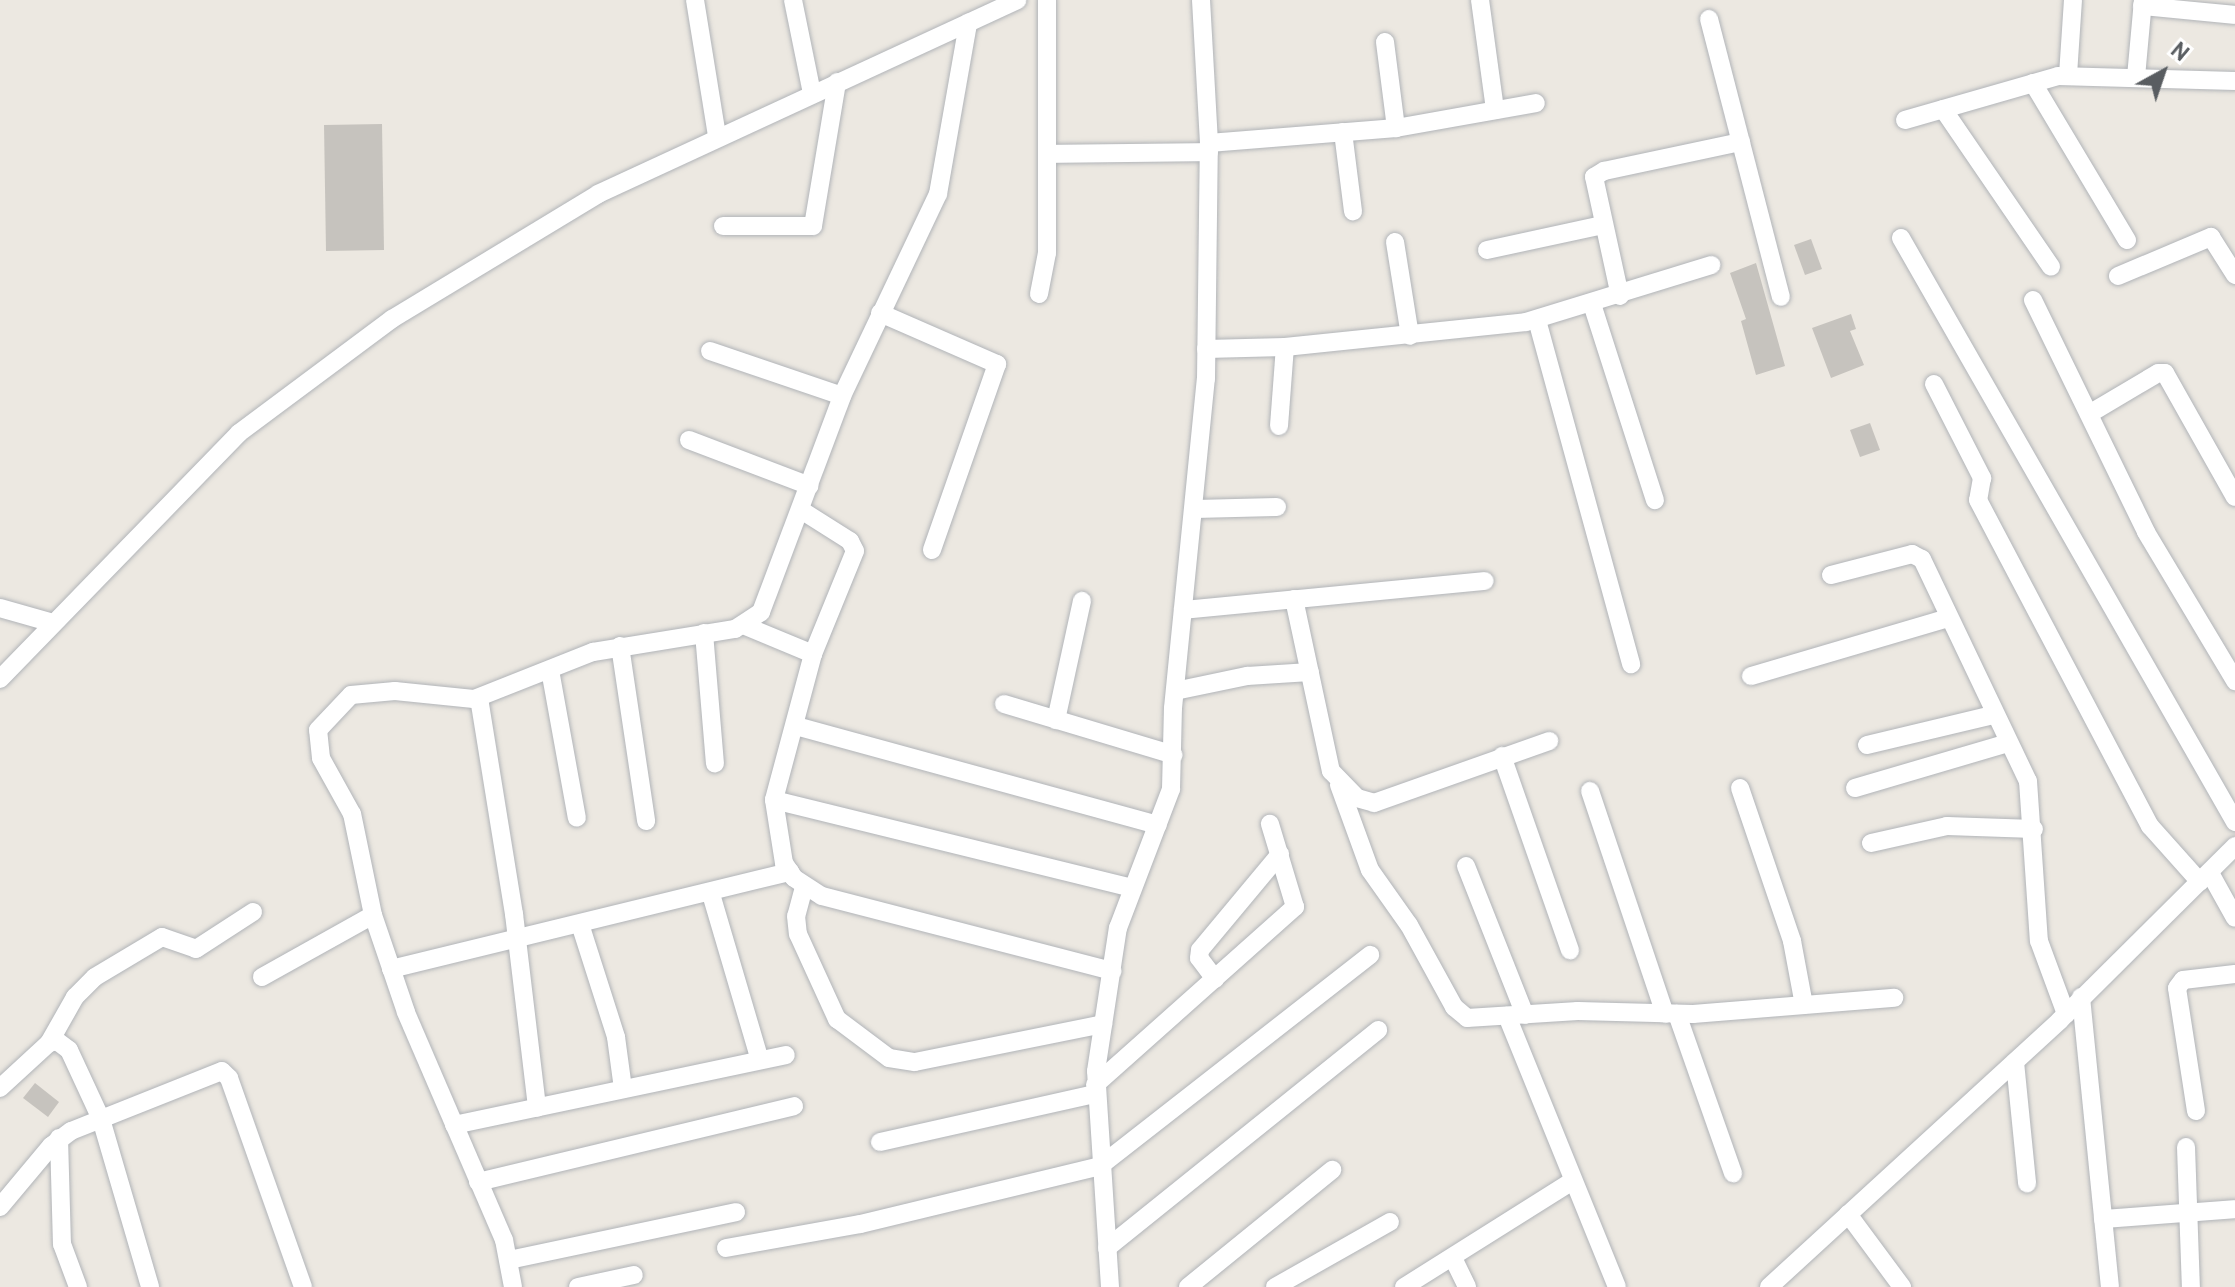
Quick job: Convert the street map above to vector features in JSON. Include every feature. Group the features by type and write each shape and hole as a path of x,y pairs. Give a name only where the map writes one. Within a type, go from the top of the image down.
{"street":[{"path":"695,0 717,136"},
{"path":"793,0 812,93"},
{"path":"0,679 239,433 375,330 598,194 717,136 1017,0"},
{"path":"1039,294 1047,253 1047,0"},
{"path":"1110,1287 1095,1090 1112,971 1132,888 1171,789 1175,691 1194,509 1206,349 1209,148 1201,0"},
{"path":"1480,0 1495,110"},
{"path":"2068,75 2073,0"},
{"path":"2136,77 2143,3 2235,15"},
{"path":"1709,19 1781,297"},
{"path":"513,1287 509,1260 391,969 373,915 352,814 321,758 318,730 351,695 374,691 479,698 620,646 743,625 761,612 772,592 842,396 938,194 968,23"},
{"path":"1385,42 1396,128"},
{"path":"1905,120 2068,75 2235,81"},
{"path":"723,226 813,226 837,82"},
{"path":"2033,83 2127,240"},
{"path":"1048,154 1209,148 1396,128 1536,103"},
{"path":"1943,109 2051,267"},
{"path":"1343,132 1353,211"},
{"path":"1620,296 1593,183 1598,173 1741,142"},
{"path":"1487,250 1603,225"},
{"path":"2118,276 2211,237 2235,275"},
{"path":"1901,238 2235,822"},
{"path":"1395,242 1410,336"},
{"path":"1206,349 1285,347 1537,320 1711,265"},
{"path":"2033,300 2146,532 2235,681"},
{"path":"1592,304 1655,500"},
{"path":"880,313 997,364 932,550"},
{"path":"1537,320 1631,664"},
{"path":"1279,426 1285,347"},
{"path":"710,351 842,396"},
{"path":"2089,414 2158,373 2165,373 2235,497"},
{"path":"1934,384 1982,478 1978,500 2150,826 2205,877 2235,918"},
{"path":"689,440 810,486"},
{"path":"1194,509 1277,507"},
{"path":"801,510 850,541 855,551 813,654 774,800 790,872 804,887 1112,971"},
{"path":"1831,575 1912,554 1922,559 1993,715 2028,781 2034,829 2039,941 2066,1014"},
{"path":"1183,610 1485,581"},
{"path":"1294,599 1331,771 1370,870 1409,925 1454,1007 1467,1018 1671,1014 1894,998"},
{"path":"1056,720 1082,601"},
{"path":"0,608 53,623"},
{"path":"1751,676 1948,618"},
{"path":"743,625 813,654"},
{"path":"704,633 715,764"},
{"path":"620,646 646,821"},
{"path":"550,670 577,818"},
{"path":"1175,691 1247,676 1310,672"},
{"path":"479,698 517,938 537,1108"},
{"path":"1004,704 1174,755"},
{"path":"1867,745 1993,715"},
{"path":"796,726 1158,825"},
{"path":"1339,785 1374,803 1549,741"},
{"path":"1855,788 2008,743"},
{"path":"1502,756 1570,950"},
{"path":"1740,788 1792,941 1804,1005"},
{"path":"1590,791 1733,1173"},
{"path":"774,800 1132,888"},
{"path":"880,1142 1095,1090 1295,907 1270,824"},
{"path":"1871,843 1947,826 2034,829"},
{"path":"1769,1287 2066,1014 2235,846"},
{"path":"1215,979 1199,958 1200,950 1280,854"},
{"path":"1466,866 1571,1182 1617,1287"},
{"path":"391,969 711,894 790,872"},
{"path":"804,887 796,924 837,1019 889,1058 915,1062 1103,1024"},
{"path":"711,894 760,1060"},
{"path":"0,1088 49,1043 75,997 95,977 162,937 196,949 253,912"},
{"path":"262,977 373,915"},
{"path":"580,924 616,1037 623,1089"},
{"path":"726,1248 861,1224 1100,1166 1370,955"},
{"path":"2196,1111 2177,988 2183,980 2235,974"},
{"path":"2081,997 2110,1287"},
{"path":"1107,1248 1378,1030"},
{"path":"49,1043 57,1041 69,1050 101,1119 150,1287"},
{"path":"454,1125 786,1055"},
{"path":"2015,1062 2027,1183"},
{"path":"0,1207 59,1138 217,1071 226,1074 303,1287"},
{"path":"478,1182 794,1106"},
{"path":"59,1138 62,1244 78,1287"},
{"path":"2186,1147 2191,1287"},
{"path":"1188,1287 1332,1170"},
{"path":"1404,1287 1571,1182"},
{"path":"2103,1219 2188,1216 2235,1209"},
{"path":"509,1260 736,1212"},
{"path":"1848,1214 1902,1287"},
{"path":"1275,1287 1390,1222"},
{"path":"1453,1258 1467,1287"},
{"path":"578,1287 634,1275"}],"building":[{"path":"382,124 384,250 326,251 324,125"},
{"path":"1811,239 1822,269 1805,275 1794,245"},
{"path":"1756,263 1785,366 1756,375 1741,321 1746,319 1730,273"},
{"path":"1851,314 1856,329 1850,331 1864,365 1831,378 1812,328"},
{"path":"1870,423 1880,450 1860,457 1850,430"},
{"path":"35,1083 59,1102 48,1117 23,1098"}]}
